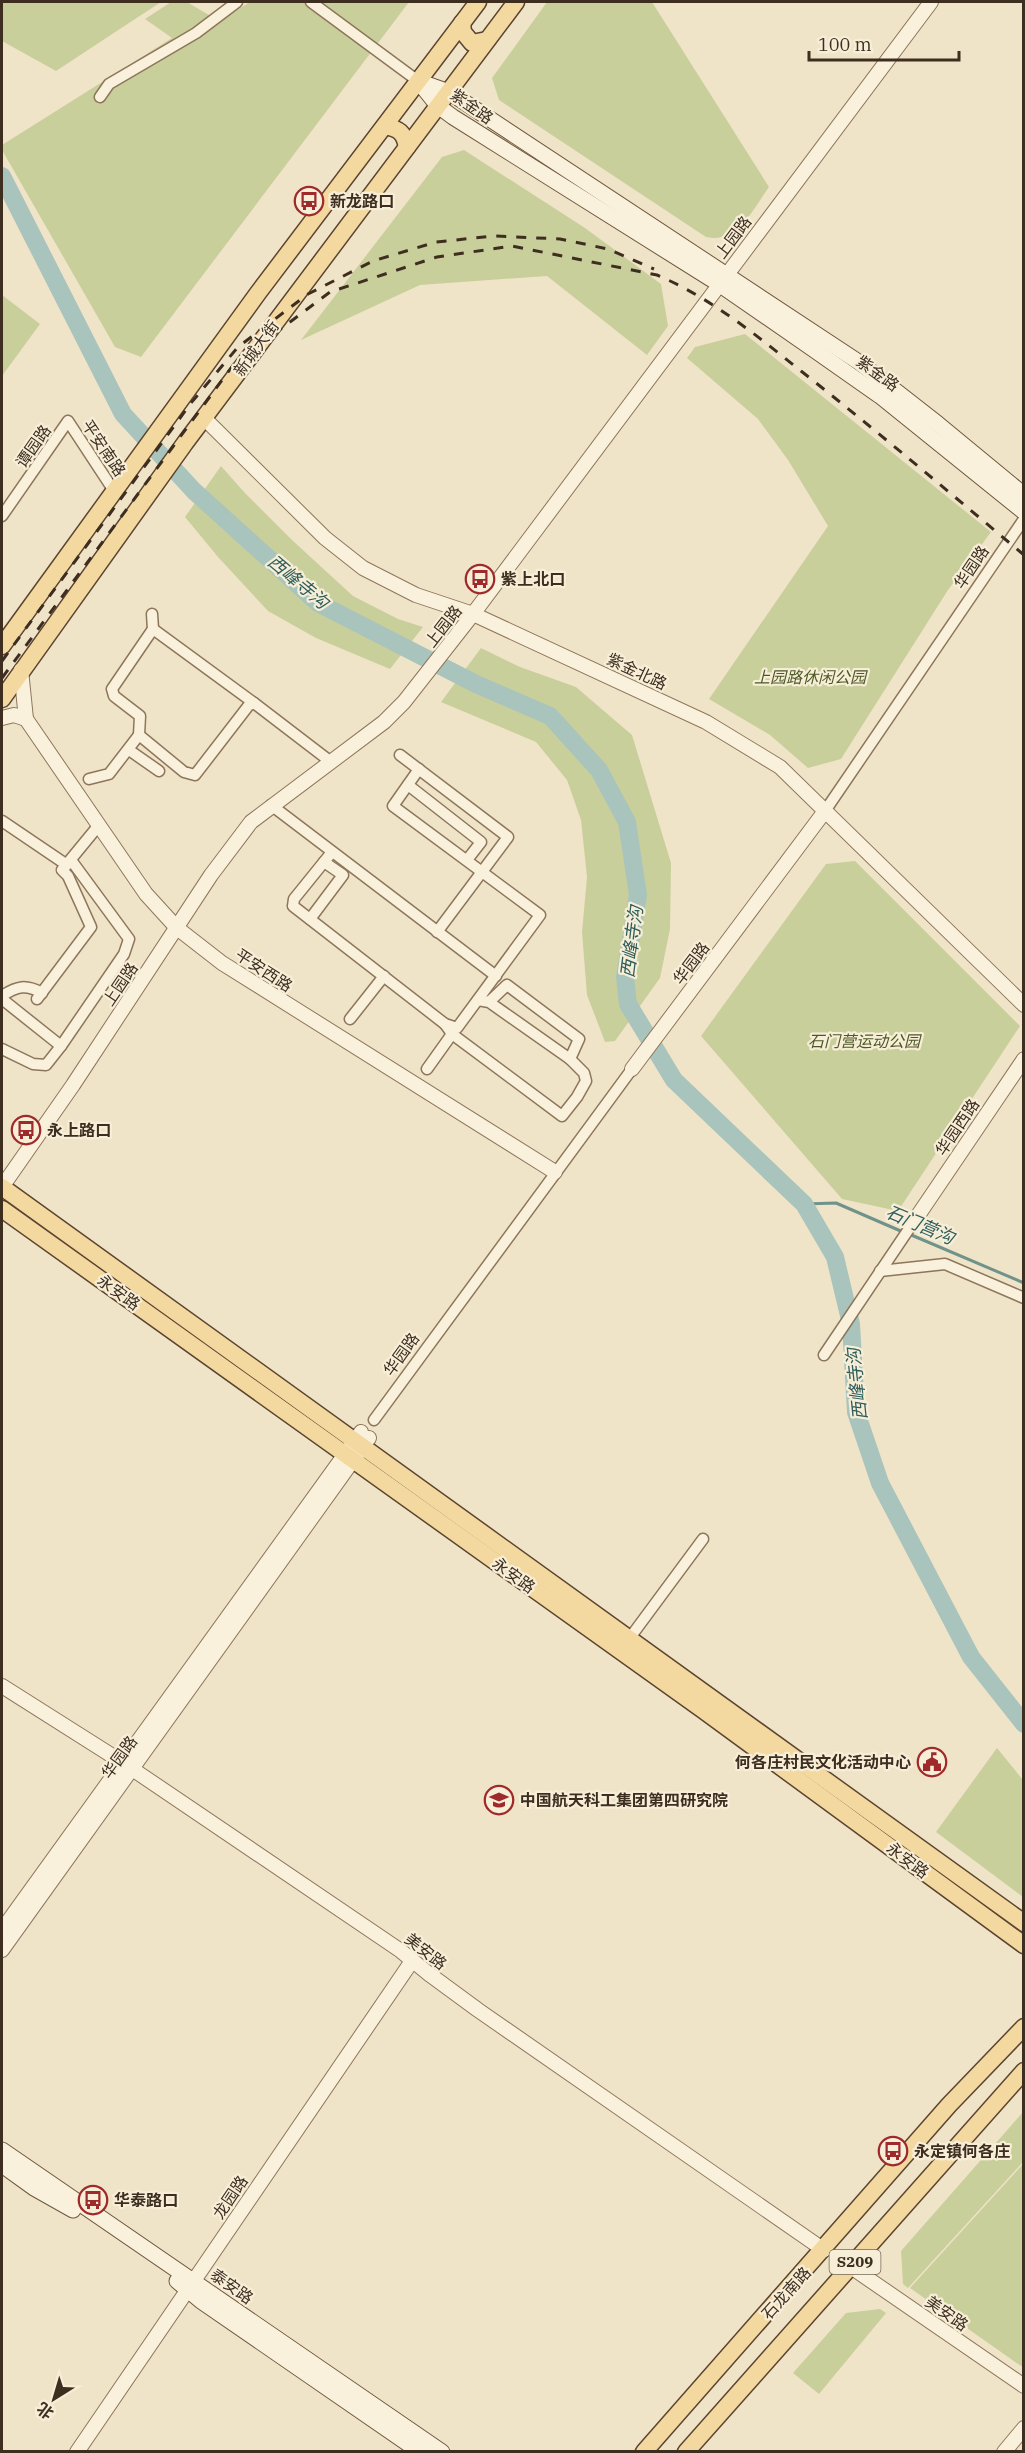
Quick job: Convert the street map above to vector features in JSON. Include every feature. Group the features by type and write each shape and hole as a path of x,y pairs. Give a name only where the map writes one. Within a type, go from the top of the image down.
{"main road":[{"name":"新城大街","path":"2,646 258,293 478,2"},
{"name":"新城大街","path":"2,699 185,443 516,2"},
{"path":"462,23 462,32 472,43 488,40"},
{"name":"紫金路","path":"418,81 449,92 722,280 880,396 1023,512"},
{"name":"紫金路","path":"418,81 438,106 860,363 1023,495"},
{"path":"385,126 402,132 407,147"},
{"name":"永安路","path":"2,1187 1023,1923"},
{"name":"永安路","path":"2,1209 357,1445 1023,1946"},
{"name":"石龙南路","path":"644,2451 950,2105 1023,2027"},
{"name":"石龙南路","path":"686,2451 1023,2072"},
{"name":"泰安路","path":"2,2150 420,2451"},
{"name":"泰安路","path":"2,2166 190,2285 442,2451"}],"street":[{"path":"100,97 109,84 196,33 237,2"},
{"path":"311,2 418,81"},
{"name":"上园路","path":"2,1187 250,822 384,722 409,695 473,614 931,2"},
{"name":"紫金北路","path":"204,418 325,538 363,568 416,595 473,614 715,726 780,767 1023,1005"},
{"name":"平安南路","path":"68,422 114,491"},
{"name":"谭园路","path":"2,516 68,422"},
{"name":"华园路","path":"374,1420 632,1068 825,811 1023,519"},
{"path":"89,779 109,774 139,735 140,716 114,696 112,689 153,629 152,614"},
{"path":"153,629 331,762"},
{"path":"2,718 14,715 26,719 21,670"},
{"path":"139,735 184,772 195,775 249,705 254,703"},
{"name":"平安西路","path":"26,719 146,894 177,928 222,963 555,1172"},
{"path":"129,750 159,771"},
{"path":"400,755 508,837 437,932"},
{"path":"419,769 393,806 540,915 496,976 484,1001"},
{"path":"408,785 482,842 467,860"},
{"path":"271,805 496,976"},
{"path":"2,821 69,863 129,939 124,954 46,1065 33,1064 2,1049"},
{"path":"61,1046 2,998 21,986 30,986 40,996 91,927 68,876 62,870 99,825"},
{"path":"332,852 294,899 293,906 445,1024 452,1034 562,1116 586,1081 584,1073 570,1059 484,1001"},
{"path":"310,919 343,875 324,862"},
{"path":"350,1019 384,976"},
{"path":"445,1024 457,1028 484,1001 507,985 579,1039 570,1059"},
{"path":"427,1070 452,1034"},
{"name":"华园西路","path":"919,1214 1023,1059"},
{"path":"824,1355 919,1214"},
{"path":"880,1271 945,1264 1023,1298"},
{"name":"华园路","path":"2,1930 127,1765 357,1445"},
{"path":"628,1639 703,1539"},
{"name":"美安路","path":"2,1686 127,1765 401,1951 411,1961 478,2010 824,2250"},
{"name":"华园路","path":"2,1950 127,1765"},
{"name":"龙园路","path":"77,2451 411,1961"},
{"name":"美安路","path":"851,2267 1023,2386"},
{"path":"1005,2451 1023,2428"}],"green space":[{"path":"2,2 161,2 56,71 2,41"},
{"path":"171,2 187,2 219,21 250,2 409,2 141,357 115,347 2,150 2,145 172,38 145,19"},
{"path":"547,2 652,2 769,187 744,223 736,230 717,238 706,237 499,100 492,78"},
{"path":"464,150 585,228 661,284 668,326 647,355 547,276 420,285 301,340 442,157"},
{"path":"2,295 40,324 2,376"},
{"name":"上园路休闲公园","path":"745,334 991,532 948,590 841,759 808,768 770,735 709,699 828,526 788,460 758,419 687,358 695,347"},
{"path":"221,466 292,540 353,596 398,619 423,627 390,669 316,638 268,611 218,557 185,517"},
{"path":"481,648 520,667 576,687 632,735 671,863 670,929 660,978 615,1041 605,1042 587,995 582,932 587,877 581,820 567,780 536,742 441,702"},
{"name":"石门营运动公园","path":"855,861 1020,1026 898,1211 842,1199 701,1036 826,864"},
{"path":"997,1748 1023,1780 1023,1897 936,1832"},
{"path":"1023,2112 1023,2162 908,2288 903,2284 901,2251"},
{"path":"1023,2164 1024,2366 1021,2366 910,2288"},
{"path":"880,2309 886,2313 819,2394 793,2373 846,2313"}],"waterway":[{"name":"西峰寺沟","path":"2,176 123,414 194,491 318,603 476,684 550,716 599,770 627,822 638,895 625,977 628,1004 674,1080 804,1204 835,1257 851,1324 856,1412 880,1483 971,1657 1024,1724"},
{"name":"石门营沟","path":"804,1204 836,1203 903,1232"},
{"name":"石门营沟","path":"909,1234 1024,1283"}],"railway":[{"path":"2,661 191,403 238,347 308,294 373,261 436,242 494,236 560,239 608,249 654,269"},
{"path":"2,678 234,364 330,292 437,257 512,246 657,275 696,295 732,318 784,357 1024,555"}],"place":[{"name":"新龙路口","path":"309,201"},
{"name":"紫上北口","path":"480,579"},
{"name":"永上路口","path":"26,1130"},
{"name":"何各庄村民文化活动中心","path":"932,1762"},
{"name":"中国航天科工集团第四研究院","path":"499,1800"},
{"name":"永定镇何各庄","path":"893,2151"},
{"name":"华泰路口","path":"93,2200"}]}
